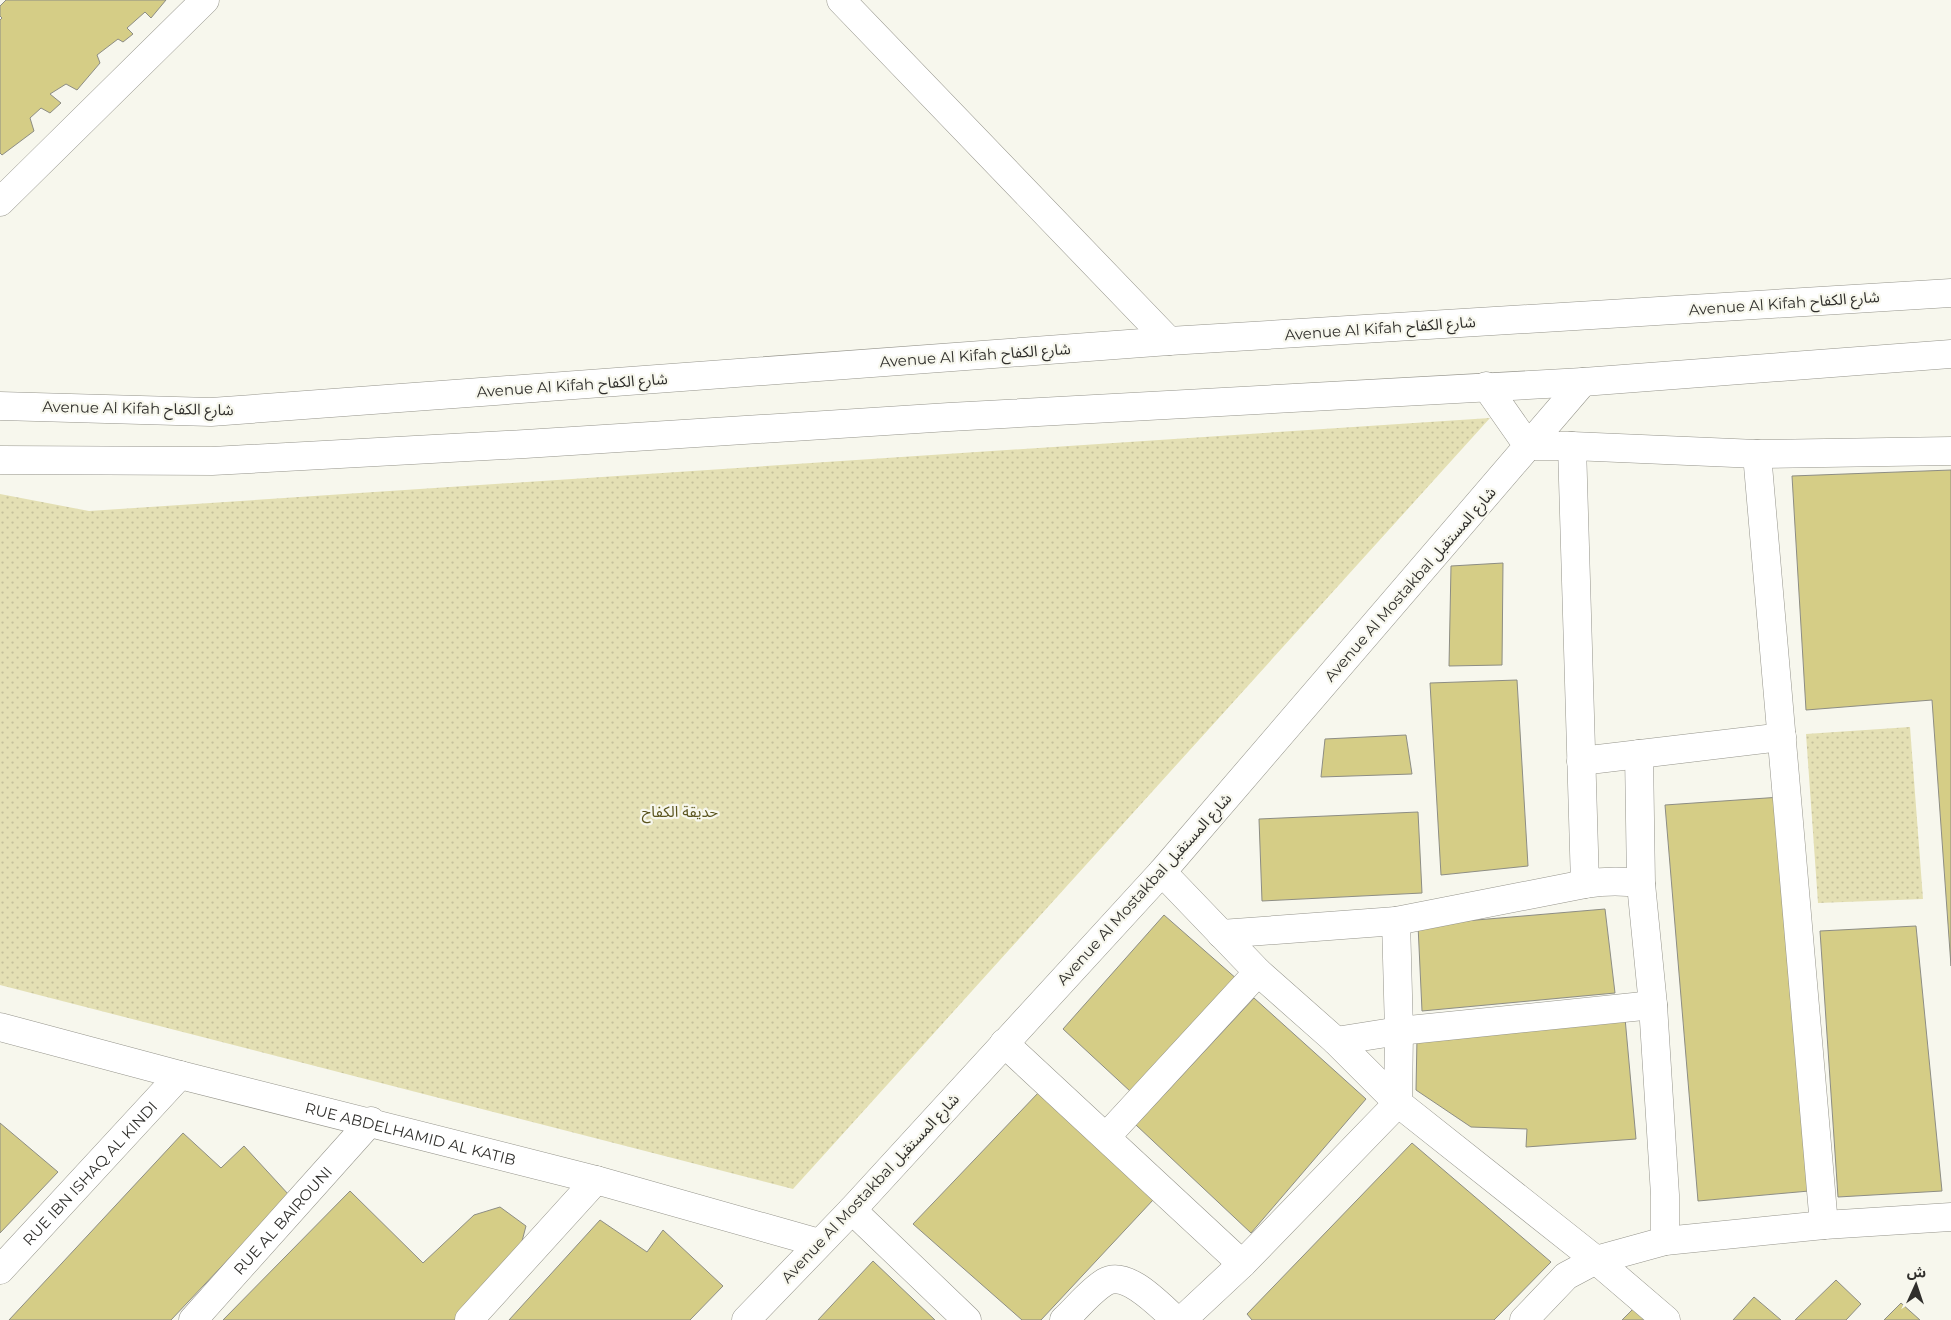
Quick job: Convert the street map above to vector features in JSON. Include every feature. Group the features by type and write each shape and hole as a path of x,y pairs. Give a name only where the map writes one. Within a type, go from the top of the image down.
{"street":[{"path":"0,202 205,0"},
{"path":"842,0 1169,341"},
{"name":"Avenue Al Kifah شارع الكفاح","path":"0,406 211,412 1169,341 1951,293"},
{"path":"0,460 212,461 515,445 959,416 1583,382 1951,354"},
{"name":"Avenue Al Mostakbal شارع المستقبل","path":"746,1320 852,1210 1162,872 1583,382"},
{"path":"1486,386 1528,446 1572,446 1757,454 1951,451"},
{"path":"1572,446 1585,884"},
{"path":"1757,454 1824,1225"},
{"path":"1581,760 1782,737"},
{"path":"1640,754 1641,884 1653,1005 1665,1195 1665,1241"},
{"path":"1162,872 1258,972 1336,1041 1398,1103 1596,1260 1666,1320"},
{"path":"1221,934 1396,921 1585,884 1606,881 1641,884"},
{"path":"1182,1320 1242,1264 1398,1103 1399,1030 1396,921"},
{"path":"1106,1136 1258,972"},
{"path":"1336,1041 1399,1030 1653,1005"},
{"name":"RUE ABDELHAMID AL KATIB","path":"0,1027 596,1180 819,1243"},
{"path":"1004,1043 1242,1264"},
{"name":"RUE IBN ISHAQ AL KINDI","path":"0,1270 180,1074"},
{"name":"RUE AL BAIROUNI","path":"193,1320 371,1121"},
{"path":"469,1320 596,1180"},
{"path":"852,1210 967,1320"},
{"path":"1524,1320 1566,1276 1596,1260 1665,1241 1824,1225 1951,1217"},
{"path":"1064,1320 1105,1282 1116,1279 1130,1282 1176,1320"}],"green space":[{"name":"حديقة الكفاح","path":"1490,418 793,1189 0,985 0,494 89,511"},
{"path":"1910,727 1923,899 1818,903 1806,734"}],"building":[{"path":"6,0 166,0 151,18 145,12 127,28 133,34 123,42 118,39 97,55 100,63 77,90 66,84 50,94 61,103 50,113 41,108 30,118 34,131 2,155 0,153 0,20 2,18 0,16 0,6"},
{"path":"1951,470 1951,966 1932,700 1806,710 1792,476"},
{"path":"1503,563 1502,665 1449,666 1451,566"},
{"path":"1517,680 1528,866 1441,875 1430,683"},
{"path":"1406,735 1412,774 1321,777 1325,739"},
{"path":"1781,797 1809,1191 1698,1201 1665,805"},
{"path":"1418,812 1422,893 1262,901 1259,819"},
{"path":"1605,909 1615,993 1422,1011 1418,925"},
{"path":"1164,915 1238,980 1131,1092 1063,1029"},
{"path":"1916,926 1942,1191 1838,1197 1820,931"},
{"path":"1254,998 1366,1099 1251,1233 1136,1125"},
{"path":"1625,1018 1636,1139 1526,1147 1527,1129 1471,1127 1416,1090 1417,1038"},
{"path":"1039,1092 1153,1200 1041,1320 1022,1320 913,1224"},
{"path":"0,1123 58,1172 0,1233"},
{"path":"183,1133 221,1168 244,1146 289,1195 171,1320 9,1320"},
{"path":"1412,1143 1551,1262 1494,1320 1252,1320 1247,1314"},
{"path":"350,1191 423,1263 474,1215 500,1207 526,1226 516,1264 462,1320 223,1320"},
{"path":"600,1220 647,1252 663,1230 723,1286 690,1320 509,1320"},
{"path":"873,1261 935,1320 818,1320"},
{"path":"1836,1280 1861,1304 1846,1320 1795,1320"},
{"path":"1754,1297 1781,1320 1733,1320"},
{"path":"1901,1303 1920,1320 1884,1320"},
{"path":"1634,1308 1649,1320 1622,1320"}]}
